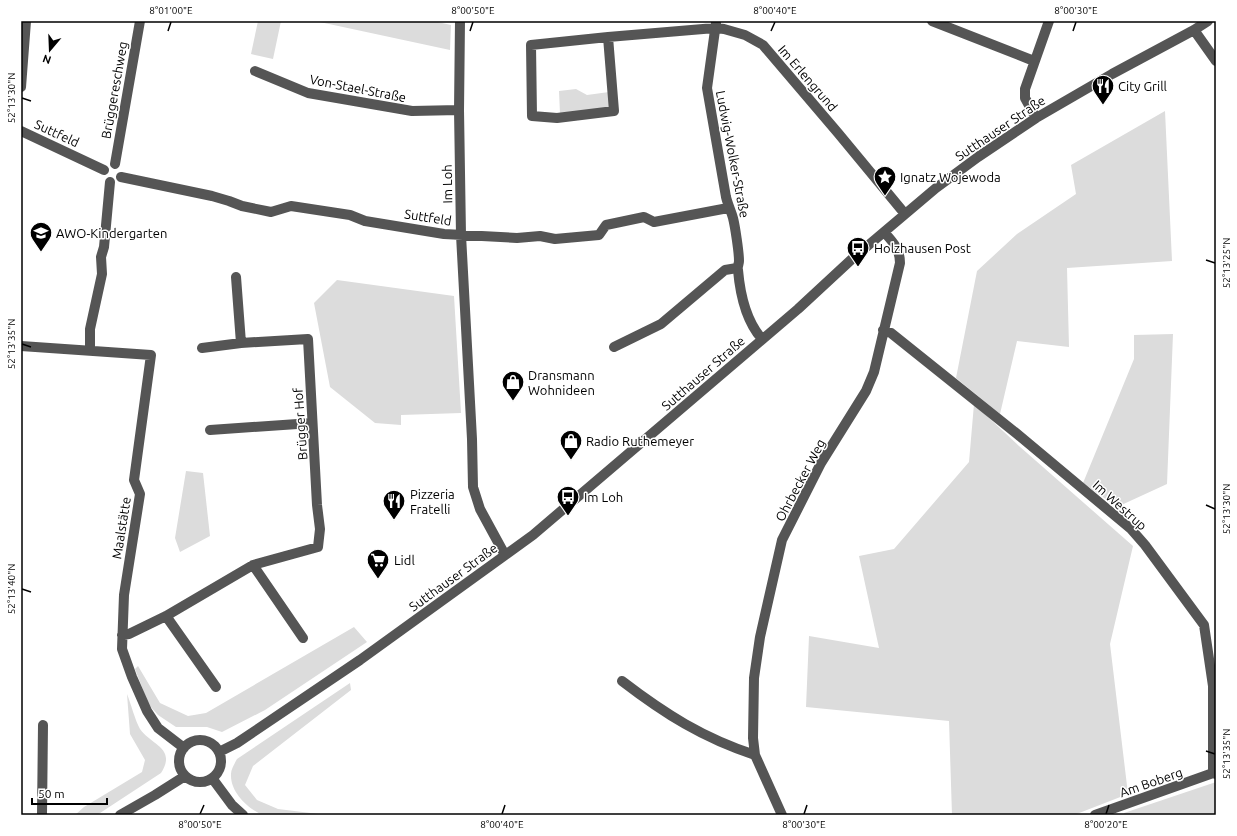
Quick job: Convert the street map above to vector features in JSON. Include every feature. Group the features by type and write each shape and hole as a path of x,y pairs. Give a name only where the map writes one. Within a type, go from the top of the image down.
{"street":[{"path":"21,87 26,21"},
{"name":"Brüggereschweg","path":"115,164 140,21"},
{"name":"Im Loh","path":"460,21 459,110 461,235 474,487 480,509 504,555"},
{"path":"932,21 1034,61"},
{"path":"1036,118 1025,98 1025,89 1049,21"},
{"name":"Sutthauser Straße","path":"219,752 238,743 360,660 533,535 798,309 843,267 936,188 978,157 1036,118 1208,21"},
{"name":"Im Erlengrund","path":"608,37 614,111 557,118 532,116 531,45 716,24 745,35 763,45 905,214"},
{"name":"Ludwig-Wolker-Straße","path":"716,24 707,88 728,208 733,217 739,261 737,268 744,305 750,322 757,334 762,339"},
{"path":"1194,30 1216,62"},
{"name":"Von-Stael-Straße","path":"255,71 308,93 412,111 459,110"},
{"name":"Suttfeld","path":"21,131 104,170"},
{"path":"115,164 121,169 121,177 114,182 110,182 104,177 104,170 107,165 115,164"},
{"name":"Suttfeld","path":"121,177 218,198 242,206 271,212 291,206 365,220 461,235 517,238 540,236 555,239 599,235 606,225 644,217 654,222 728,208"},
{"path":"21,346 90,350 90,329 92,316 102,274 101,257 104,247 110,182"},
{"name":"Ohrbecker Weg","path":"782,815 755,755 753,738 754,678 760,637 782,540 821,463 866,391 874,372 900,263 900,255 897,246 884,232"},
{"path":"614,347 661,324 725,270 737,268"},
{"path":"236,277 241,343"},
{"name":"Im Westrup","path":"883,330 891,333 1016,434 1130,529 1145,545 1204,625 1213,686 1215,774"},
{"name":"Brügger Hof","path":"122,635 129,634 166,616 253,565 318,547 320,529 317,506 308,339 241,343 202,348"},
{"name":"Maalstätte","path":"90,350 151,355 134,480 140,494 124,595 122,649 147,711 158,728 184,748"},
{"path":"210,430 312,423"},
{"path":"253,565 303,638"},
{"path":"166,616 216,687"},
{"path":"622,682 654,706 704,735 731,747 755,755"},
{"path":"42,815 43,725"},
{"path":"196,741 209,742 219,752 221,758 219,769 212,778 207,781 195,782 185,776 181,771 179,759 184,748 189,743 196,741"},
{"name":"Am Boberg","path":"1095,815 1215,774"},
{"path":"120,815 185,776"},
{"path":"212,778 232,805 243,815"}],"shaded area":[{"path":"258,21 281,21 273,59 251,54"},
{"path":"315,21 433,21 451,25 450,50"},
{"path":"576,89 587,95 609,92 610,109 560,114 559,91"},
{"path":"1165,111 1172,261 1067,268 1069,347 1017,341 1000,414 956,378 977,271 1017,234 1076,194 1071,165"},
{"path":"337,280 454,296 461,413 401,415 401,425 375,423 330,387 314,303"},
{"path":"1173,334 1167,484 1117,507 1083,483 1134,359 1134,335"},
{"path":"974,404 1019,446 1133,546 1110,644 1128,794 1074,815 952,815 949,721 806,707 809,636 879,648 859,556 894,549 969,462"},
{"path":"186,471 203,473 210,536 180,552 175,538"},
{"path":"354,627 367,642 265,710 222,732 207,727 176,727 158,715 149,705 135,669 138,666 160,703 188,716 206,713"},
{"path":"350,683 351,690 253,766 245,785 257,800 278,809 327,815 263,815 252,809 241,799 231,781 232,770 237,759"},
{"path":"127,694 140,729 164,752 166,758 165,765 161,773 97,815 75,815 84,807 142,772 145,760 130,734"},
{"path":"1216,782 1216,815 1124,815 1124,813"}],"place":[{"name":"City Grill","path":"1103,106"},
{"name":"Ignatz Wojewoda","path":"885,196"},
{"name":"AWO-Kindergarten","path":"41,252"},
{"name":"Holzhausen Post","path":"858,268"},
{"name":"Dransmann Wohnideen","path":"513,402"},
{"name":"Radio Ruthemeyer","path":"571,460"},
{"name":"Im Loh","path":"568,516"},
{"name":"Pizzeria Fratelli","path":"394,520"},
{"name":"Lidl","path":"378,580"}]}
